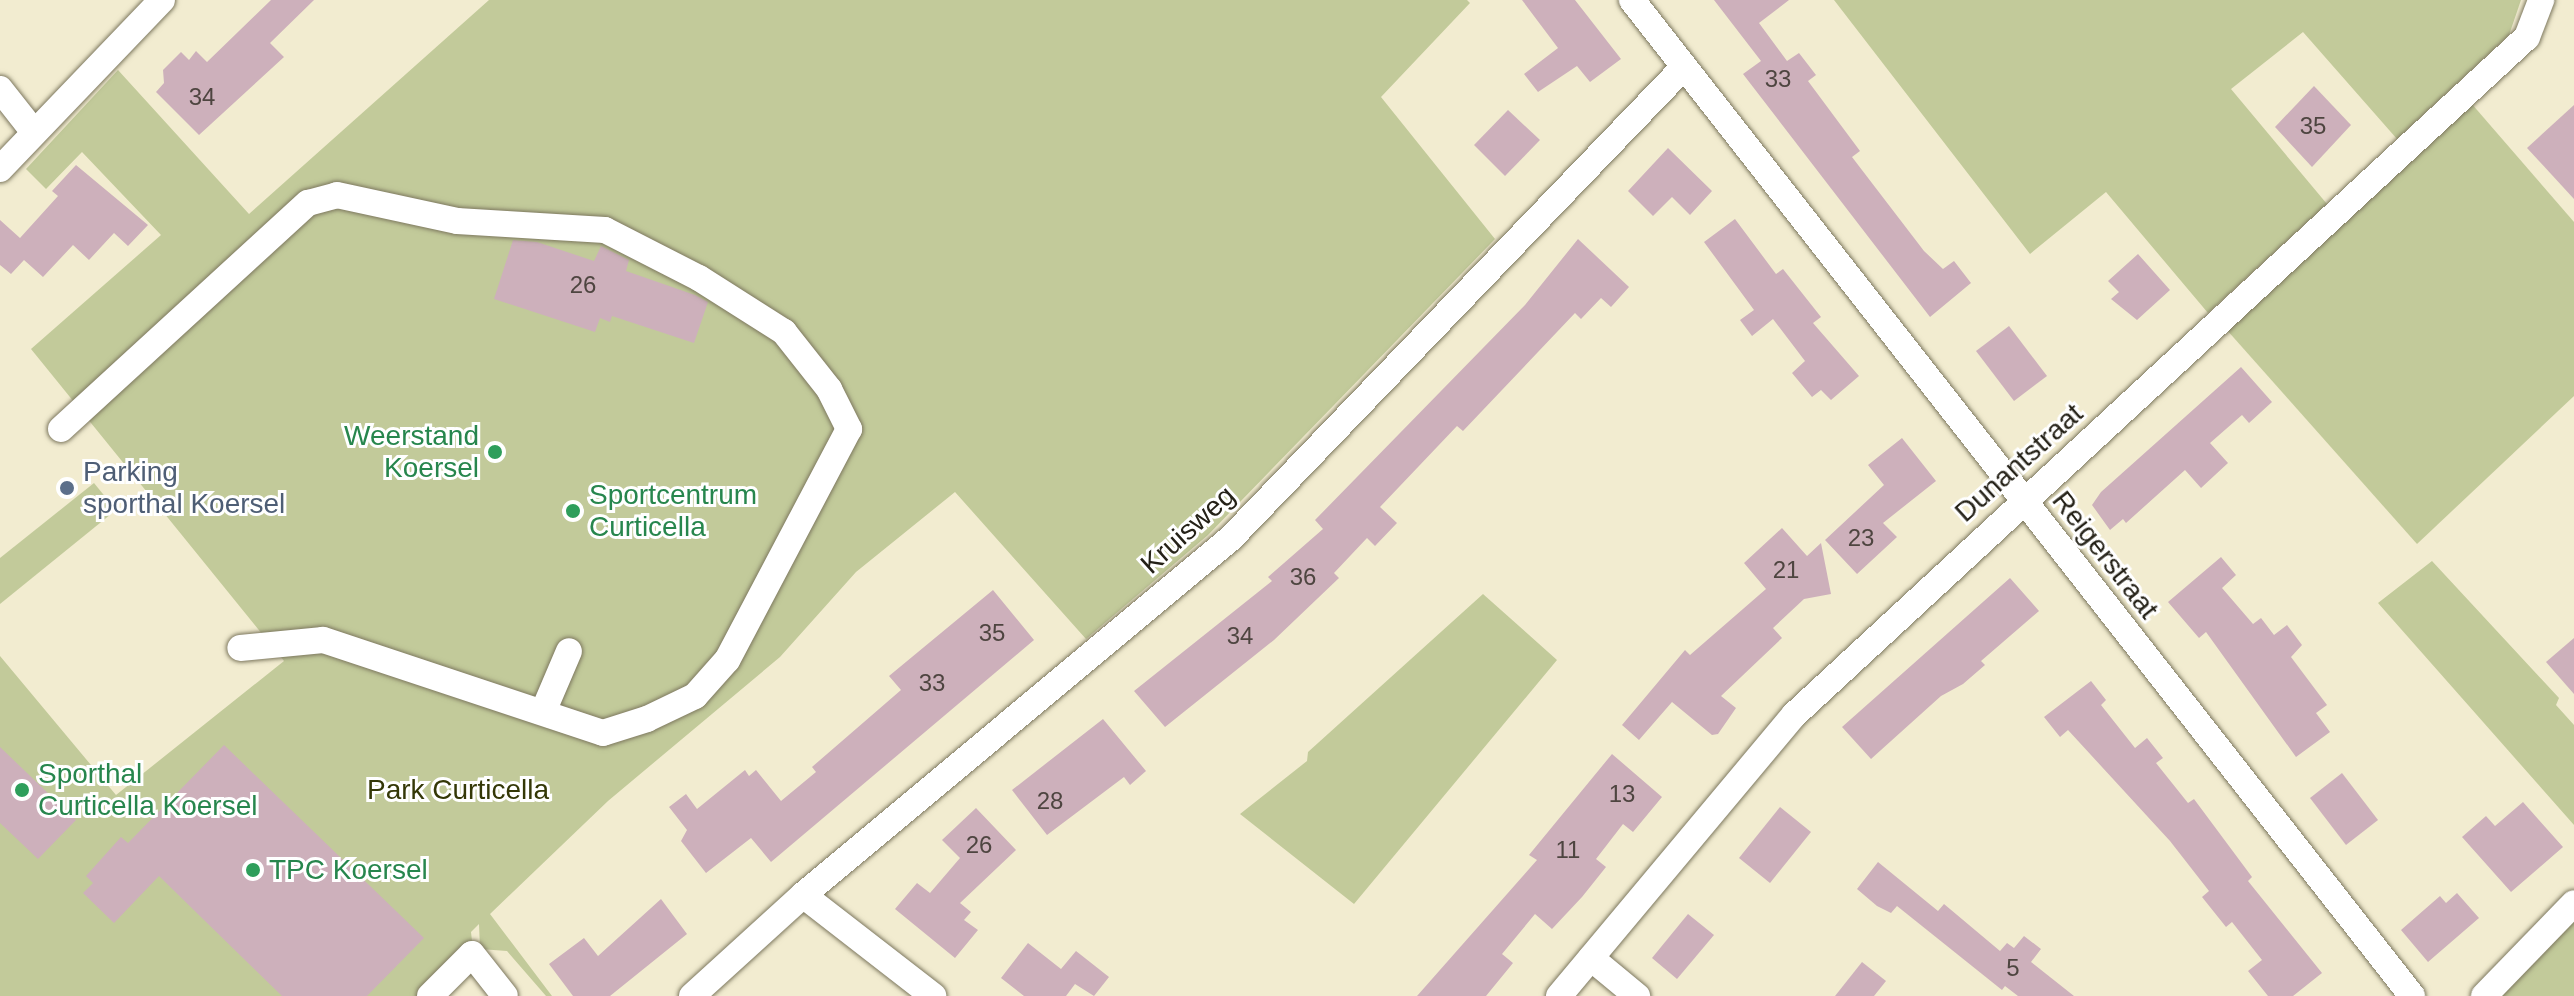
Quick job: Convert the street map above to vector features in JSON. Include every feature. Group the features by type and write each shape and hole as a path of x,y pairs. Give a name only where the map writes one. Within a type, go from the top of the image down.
{"street":[{"path":"0,169 33,131 162,0"},
{"name":"Reigerstraat","path":"1632,0 2412,996"},
{"name":"Dunantstraat","path":"1559,996 1794,715 2527,37 2541,0"},
{"name":"Kruisweg","path":"692,996 803,895 1231,538 1684,67"},
{"path":"0,89 33,131"},
{"path":"61,429 308,203 337,195 457,221 605,230 699,278 784,332 829,389 849,429 727,660 695,696 603,733 323,640 240,648"},
{"path":"543,712 569,651"},
{"path":"803,895 933,996"},
{"path":"2484,996 2574,903"},
{"path":"430,996 472,954 505,996"},
{"path":"1591,958 1637,996"}],"green space":[{"name":"Sportcentrum Curticella","path":"489,0 1467,0 1470,3 1381,97 1495,239 1208,535 1086,639 955,492 856,572 780,657 608,801 490,914 552,996 546,996 507,951 480,949 479,924 471,932 472,941 417,996 0,996 0,656 116,795 284,661 31,349 161,235 82,152 46,189 26,169 118,70 249,214"},
{"path":"1834,0 2521,0 2509,35 2397,139 2303,32 2231,89 2327,204 2208,313 2106,192 2030,254"},
{"path":"2471,103 2574,222 2574,396 2417,544 2226,329"},
{"path":"94,483 116,510 0,604 0,558"},
{"path":"2432,561 2559,698 2556,705 2574,725 2574,825 2378,603"},
{"path":"1483,594 1557,660 1354,904 1240,814 1307,761 1308,752"},
{"path":"2574,918 2574,996 2500,996"}],"building":[{"path":"271,0 314,0 270,43 284,57 199,135 156,92 164,83 163,70 181,52 189,60 196,51 207,62"},
{"path":"1522,0 1575,0 1621,59 1590,82 1577,66 1538,92 1524,74 1558,48"},
{"path":"1714,0 1789,0 1759,23 1787,61 1799,53 1816,75 1808,81 1860,151 1852,157 1924,251 1943,269 1954,261 1971,283 1930,317 1743,74 1761,61"},
{"path":"2314,86 2351,125 2312,167 2275,127"},
{"path":"2574,105 2574,199 2527,148"},
{"path":"1508,110 1540,140 1505,176 1474,145"},
{"path":"1668,148 1712,191 1690,215 1672,197 1653,216 1628,191"},
{"path":"76,165 148,225 128,246 114,233 89,260 73,245 43,277 24,260 11,274 0,265 0,220 20,238 58,196 52,191"},
{"path":"1735,219 1776,274 1783,269 1821,317 1813,323 1859,376 1831,400 1821,390 1812,397 1792,373 1805,361 1773,319 1752,336 1740,320 1754,310 1704,242"},
{"path":"1578,239 1629,287 1611,307 1601,298 1581,319 1575,313 1463,431 1457,426 1380,507 1397,523 1375,546 1367,538 1334,573 1339,578 1274,640 1165,727 1134,691 1272,581 1268,577 1323,529 1315,520 1525,305"},
{"path":"513,240 537,242 594,261 601,246 629,260 626,271 708,302 694,343 612,316 610,322 600,318 595,332 494,299"},
{"path":"2138,254 2170,290 2137,320 2111,299 2119,292 2108,281"},
{"path":"2009,326 2047,376 2014,401 1976,351"},
{"path":"2241,367 2272,402 2249,423 2242,415 2210,443 2228,463 2201,488 2185,470 2126,523 2123,519 2110,530 2092,505 2101,492"},
{"path":"1902,438 1936,481 1883,523 1897,537 1857,574 1825,540 1884,485 1868,465"},
{"path":"1782,528 1807,556 1821,543 1831,594 1804,599 1773,628 1782,638 1721,696 1736,708 1718,734 1712,735 1672,702 1639,740 1622,725 1685,650 1690,655 1766,589 1744,563"},
{"path":"2221,557 2236,575 2222,588 2253,624 2261,618 2274,635 2287,625 2302,645 2291,657 2327,705 2316,713 2330,732 2296,757 2206,632 2199,638 2168,602"},
{"path":"2010,578 2039,611 1981,661 1985,665 1963,684 1941,696 1871,759 1842,727"},
{"path":"993,590 1034,640 771,862 751,838 706,873 681,841 687,830 669,807 686,794 697,809 745,770 749,776 756,770 781,801 816,772 812,767 901,690 889,676"},
{"path":"2574,638 2574,694 2546,662"},
{"path":"2091,681 2106,700 2101,705 2135,748 2147,738 2163,758 2156,763 2188,803 2194,799 2252,877 2248,881 2322,973 2293,996 2268,996 2248,971 2262,960 2232,922 2226,927 2202,897 2209,891 2170,841 2068,730 2060,737 2044,717"},
{"path":"1103,719 1146,771 1130,785 1124,777 1047,835 1012,790"},
{"name":"TPC Koersel","path":"224,745 424,938 367,996 282,996 159,876 114,923 83,893 93,883 86,876 121,837 128,843"},
{"name":"Sporthal Curticella Koersel","path":"0,747 76,820 38,859 0,823"},
{"path":"1612,754 1662,797 1633,832 1623,824 1596,859 1606,867 1582,897 1552,929 1535,914 1502,954 1513,963 1486,996 1417,996 1537,860 1529,855"},
{"path":"2342,773 2378,820 2346,845 2310,798"},
{"path":"2523,802 2563,847 2511,892 2462,837 2486,816 2495,826"},
{"path":"1780,807 1811,832 1770,883 1739,858"},
{"path":"976,808 1016,850 960,903 971,912 964,920 978,930 955,958 895,909 917,883 930,893 960,858 942,840"},
{"path":"1878,862 1938,911 1944,904 2000,951 2007,943 2014,948 2024,936 2041,949 2031,962 2074,996 2018,996 2005,986 2002,990 1897,906 1891,913 1877,906 1857,889"},
{"path":"2457,893 2479,918 2428,962 2401,930 2440,896 2446,903"},
{"path":"661,899 687,934 610,996 573,996 549,964 584,938 598,956"},
{"path":"1688,914 1714,935 1677,979 1652,958"},
{"path":"1028,943 1061,969 1076,951 1109,977 1094,996 1075,984 1066,996 1024,996 1001,978"},
{"path":"1862,962 1886,981 1874,996 1835,996"}],"place":[{"name":"Weerstand Koersel","path":"495,452"},
{"name":"Parking sporthal Koersel","path":"67,488"},
{"name":"Sportcentrum Curticella","path":"573,511"},
{"name":"Sporthal Curticella Koersel","path":"22,790"},
{"name":"TPC Koersel","path":"253,870"}],"park label":[{"name":"Park Curticella","path":"458,790"}]}
